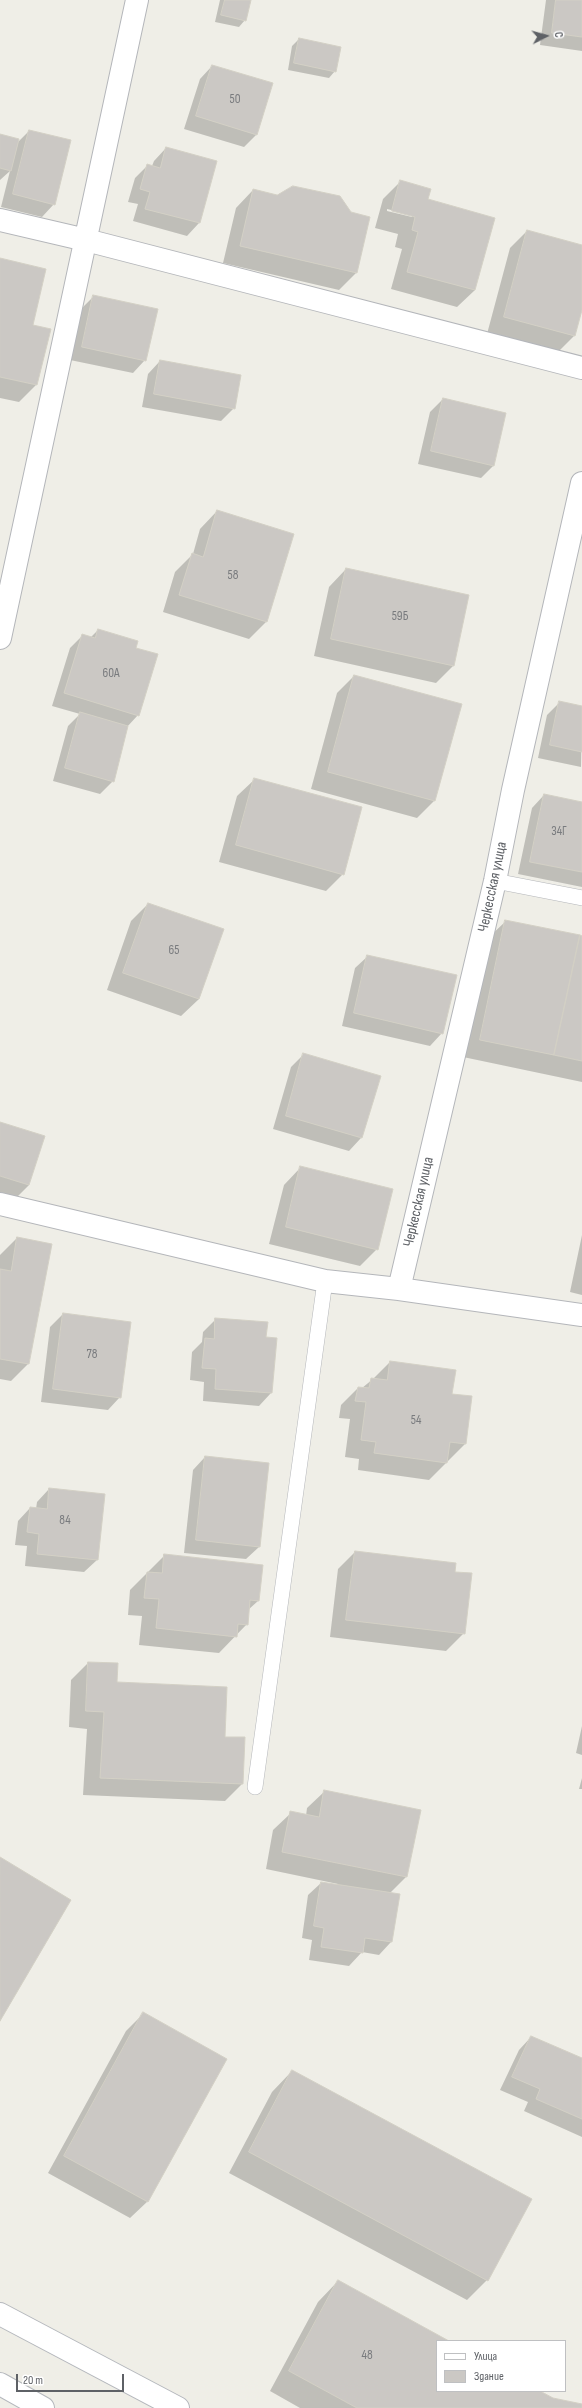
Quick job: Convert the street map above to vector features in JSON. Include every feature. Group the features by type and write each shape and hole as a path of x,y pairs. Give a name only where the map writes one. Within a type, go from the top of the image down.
{"street":[{"path":"0,638 137,0"},
{"path":"0,220 86,240 582,368"},
{"name":"Черкесская улица","path":"399,1289 495,881 513,790 582,483"},
{"path":"0,1204 325,1281 399,1289 582,1315"},
{"path":"0,2314 178,2408"},
{"path":"0,2384 43,2408"}],"lane":[{"path":"495,881 582,898"},
{"path":"255,1787 325,1281"}],"building":[{"path":"225,0 251,0 246,21 221,15"},
{"path":"556,0 582,0 582,37 552,33"},
{"path":"299,38 341,47 336,72 294,63"},
{"path":"212,65 273,83 257,135 196,116"},
{"path":"29,130 71,140 55,205 13,194"},
{"path":"0,134 19,139 11,171 0,168"},
{"path":"166,147 217,161 200,223 145,209 150,192 140,189 147,164 160,168"},
{"path":"400,180 431,189 428,199 495,218 475,290 407,272 418,232 412,230 415,217 392,211"},
{"path":"293,186 340,196 351,212 370,217 357,273 240,246 253,189 277,195"},
{"path":"527,230 582,245 582,310 575,336 504,317"},
{"path":"0,258 46,269 33,325 51,329 37,385 0,377"},
{"path":"93,295 158,309 146,361 82,347"},
{"path":"160,360 241,375 235,409 154,394"},
{"path":"443,398 506,413 494,466 431,451"},
{"path":"217,510 294,534 267,622 179,595 192,553 203,557"},
{"path":"346,568 469,595 454,666 331,639"},
{"path":"98,629 138,641 136,648 158,654 139,716 64,693 82,634 95,638"},
{"path":"354,675 462,704 435,801 328,772"},
{"path":"559,701 582,706 582,752 550,745"},
{"path":"80,712 128,726 114,782 65,768"},
{"path":"254,778 362,807 344,875 236,845"},
{"path":"544,794 582,802 582,872 530,862"},
{"path":"148,903 224,929 199,999 123,973"},
{"path":"505,920 580,935 554,1055 480,1040"},
{"path":"580,935 582,936 582,1061 554,1055"},
{"path":"367,955 457,975 443,1034 354,1013"},
{"path":"303,1053 381,1076 362,1138 286,1116"},
{"path":"0,1122 45,1136 29,1185 0,1176"},
{"path":"300,1166 393,1189 378,1250 286,1227"},
{"path":"17,1237 52,1244 29,1364 0,1359 0,1269 11,1271"},
{"path":"63,1313 131,1322 121,1398 53,1389"},
{"path":"215,1318 268,1322 266,1337 277,1338 272,1393 215,1389 216,1369 202,1368 205,1338 214,1339"},
{"path":"390,1361 456,1370 452,1394 472,1396 466,1444 450,1442 447,1463 374,1453 376,1442 361,1440 366,1402 355,1401 358,1387 369,1388 371,1378 387,1380"},
{"path":"205,1456 269,1463 260,1547 196,1540"},
{"path":"49,1488 105,1494 98,1560 37,1554 39,1534 27,1532 30,1507 47,1509"},
{"path":"355,1551 456,1563 455,1572 472,1573 465,1634 346,1620"},
{"path":"164,1554 263,1565 259,1601 250,1600 248,1625 238,1624 237,1637 156,1628 159,1599 144,1598 147,1572 162,1573"},
{"path":"88,1662 118,1663 117,1682 227,1687 225,1737 245,1737 243,1784 100,1778 104,1712 86,1711"},
{"path":"324,1790 421,1810 407,1877 282,1852 290,1811 319,1817"},
{"path":"0,1857 71,1900 0,2021"},
{"path":"321,1882 400,1894 392,1942 365,1938 363,1953 321,1947 324,1928 314,1926"},
{"path":"143,2012 227,2059 148,2202 64,2156"},
{"path":"531,2036 582,2058 582,2119 536,2099 540,2089 512,2077"},
{"path":"292,2070 532,2199 488,2281 249,2152"},
{"path":"338,2280 447,2340 436,2340 436,2392 542,2392 553,2398 582,2404 582,2408 357,2408 289,2371"}]}
